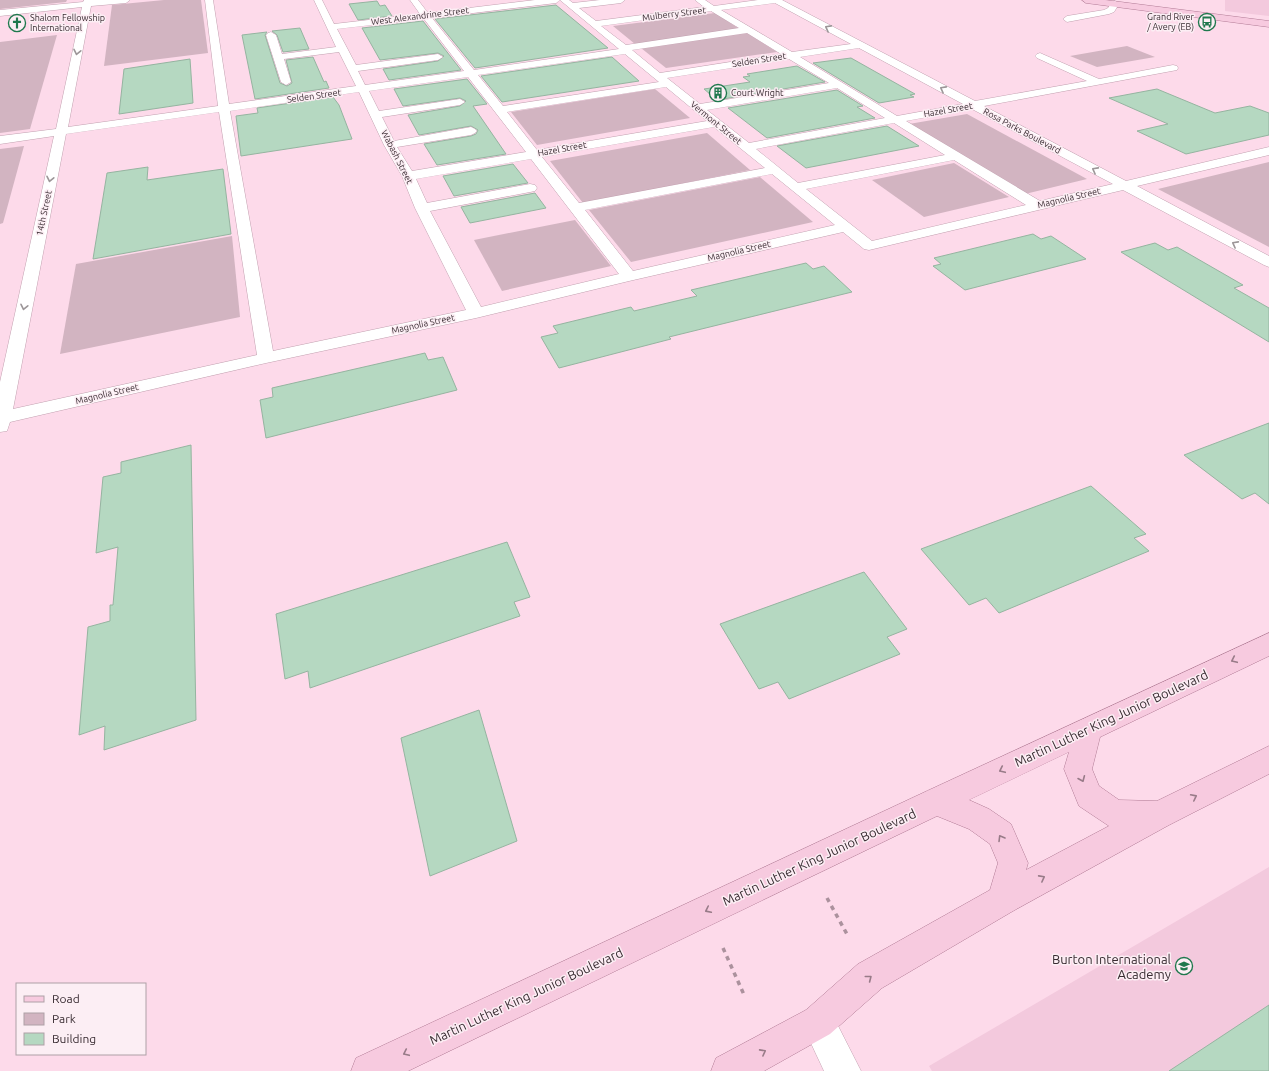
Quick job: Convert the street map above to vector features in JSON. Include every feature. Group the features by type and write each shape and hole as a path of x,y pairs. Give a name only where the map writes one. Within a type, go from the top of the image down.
{"main road":[{"path":"1086,0 1269,24"},
{"name":"Martin Luther King Junior Boulevard","path":"369,1071 1269,644"},
{"path":"1089,729 1078,769 1089,796 1115,814 1159,815"},
{"path":"729,1071 818,1022 870,976 1002,900 1159,815 1269,759"},
{"path":"937,801 979,819 1001,834 1013,863 1002,900"}],"street":[{"path":"0,13 87,2 126,0"},
{"path":"209,0 224,109 266,358"},
{"name":"Wabash Street","path":"318,0 476,313"},
{"path":"414,0 629,276"},
{"name":"West Alexandrine Street","path":"332,27 556,0"},
{"path":"568,3 621,0"},
{"path":"699,0 1038,206"},
{"name":"Mulberry Street","path":"594,24 776,0"},
{"name":"Rosa Parks Boulevard","path":"776,0 1269,262"},
{"name":"14th Street","path":"1,421 87,2"},
{"name":"Vermont Street","path":"568,3 869,246"},
{"path":"1067,19 1106,12 1111,10 1116,4"},
{"name":"Selden Street","path":"0,140 472,73 748,30"},
{"path":"270,35 286,82"},
{"name":"Selden Street","path":"658,76 860,45"},
{"path":"278,57 342,49"},
{"path":"1040,56 1098,82"},
{"path":"352,69 438,57"},
{"name":"Hazel Street","path":"747,147 1173,68"},
{"path":"501,110 668,84"},
{"path":"698,108 839,85"},
{"path":"375,115 460,102"},
{"name":"Hazel Street","path":"408,176 716,123"},
{"path":"390,144 471,131"},
{"name":"Magnolia Street","path":"869,246 1269,151"},
{"path":"796,187 956,156"},
{"path":"576,208 774,170"},
{"path":"422,208 530,188"},
{"name":"Magnolia Street","path":"1,421 266,358 476,313 629,276 846,227"},
{"path":"818,1022 842,1071"}],"path":[{"path":"827,898 848,936"},
{"path":"723,948 745,997"}],"shaded area":[{"path":"1225,0 1269,0 1269,16 1225,11"},
{"name":"Burton International Academy","path":"1269,867 1269,1071 932,1071 929,1066"}],"green space":[{"path":"0,0 67,0 66,2 0,9"},
{"path":"164,0 201,0 208,53 104,66 112,5"},
{"path":"715,13 741,30 635,44 613,26"},
{"path":"747,33 777,52 666,68 641,48"},
{"path":"57,35 30,129 0,133 0,42"},
{"path":"1127,46 1155,57 1097,67 1070,56"},
{"path":"655,89 690,118 537,145 511,112"},
{"path":"967,114 1087,179 1025,194 909,124"},
{"path":"707,133 750,170 583,203 550,161"},
{"path":"24,146 3,223 0,224 0,149"},
{"path":"1269,162 1269,247 1158,189"},
{"path":"954,163 1009,197 924,217 872,180"},
{"path":"760,177 813,222 631,262 589,210"},
{"path":"575,220 611,266 502,291 474,240"},
{"path":"232,236 240,317 60,354 76,264"}],"building":[{"path":"377,1 380,6 385,5 392,16 358,20 349,4"},
{"path":"556,5 608,48 475,68 435,19"},
{"path":"423,21 461,70 389,80 383,69 438,61 444,56 438,53 380,60 362,28"},
{"path":"300,28 309,49 283,52 277,35 272,31"},
{"path":"267,32 265,35 280,83 287,86 292,83 286,60 313,57 324,82 326,81 329,88 255,99 242,35"},
{"path":"612,57 639,81 502,102 481,76"},
{"path":"851,58 915,94 910,95 914,97 879,103 813,63"},
{"path":"190,59 193,103 119,114 124,69"},
{"path":"797,66 825,82 717,100 704,89 750,82 743,77 750,76 747,74"},
{"path":"467,79 487,104 473,106 506,154 437,165 424,144 471,136 476,134 478,130 471,126 419,135 408,115 460,106 466,101 460,98 403,106 394,89"},
{"path":"1157,89 1215,113 1250,106 1269,113 1269,135 1186,154 1137,131 1168,124 1109,98"},
{"path":"837,90 863,106 857,107 875,118 767,138 728,108"},
{"path":"333,97 339,105 352,139 241,156 236,116 258,113 257,108"},
{"path":"887,126 919,146 806,168 777,146"},
{"path":"513,164 528,183 454,196 443,176"},
{"path":"148,167 147,180 223,169 231,234 93,259 107,173"},
{"path":"535,193 546,208 470,223 461,207"},
{"path":"1033,234 1041,239 1051,236 1086,259 965,290 933,266 941,264 934,258"},
{"path":"1155,243 1168,250 1177,247 1243,285 1234,288 1269,308 1269,342 1121,252"},
{"path":"806,263 813,269 824,266 852,292 669,337 671,339 559,368 541,337 558,333 553,326 631,307 634,311 697,296 691,290"},
{"path":"425,353 428,360 443,357 457,390 266,438 260,400 273,397 272,388"},
{"path":"1269,423 1269,504 1255,493 1242,499 1184,455"},
{"path":"191,445 196,720 104,750 105,726 79,735 88,627 110,621 110,605 113,605 118,547 96,553 103,477 121,473 121,462"},
{"path":"1091,486 1146,534 1134,538 1149,551 999,613 986,598 969,605 921,549"},
{"path":"507,542 530,597 514,602 520,616 310,688 308,671 285,679 276,614"},
{"path":"864,572 907,629 887,637 900,654 789,699 778,682 759,689 720,624"},
{"path":"479,710 517,841 430,876 401,738"},
{"path":"1269,1005 1269,1071 1169,1071"}],"place":[{"name":"Grand River / Avery (EB)","path":"1207,22"},
{"name":"Shalom Fellowship International","path":"17,23"},
{"name":"Court Wright","path":"718,93"},
{"name":"Burton International Academy","path":"1184,966"}]}
